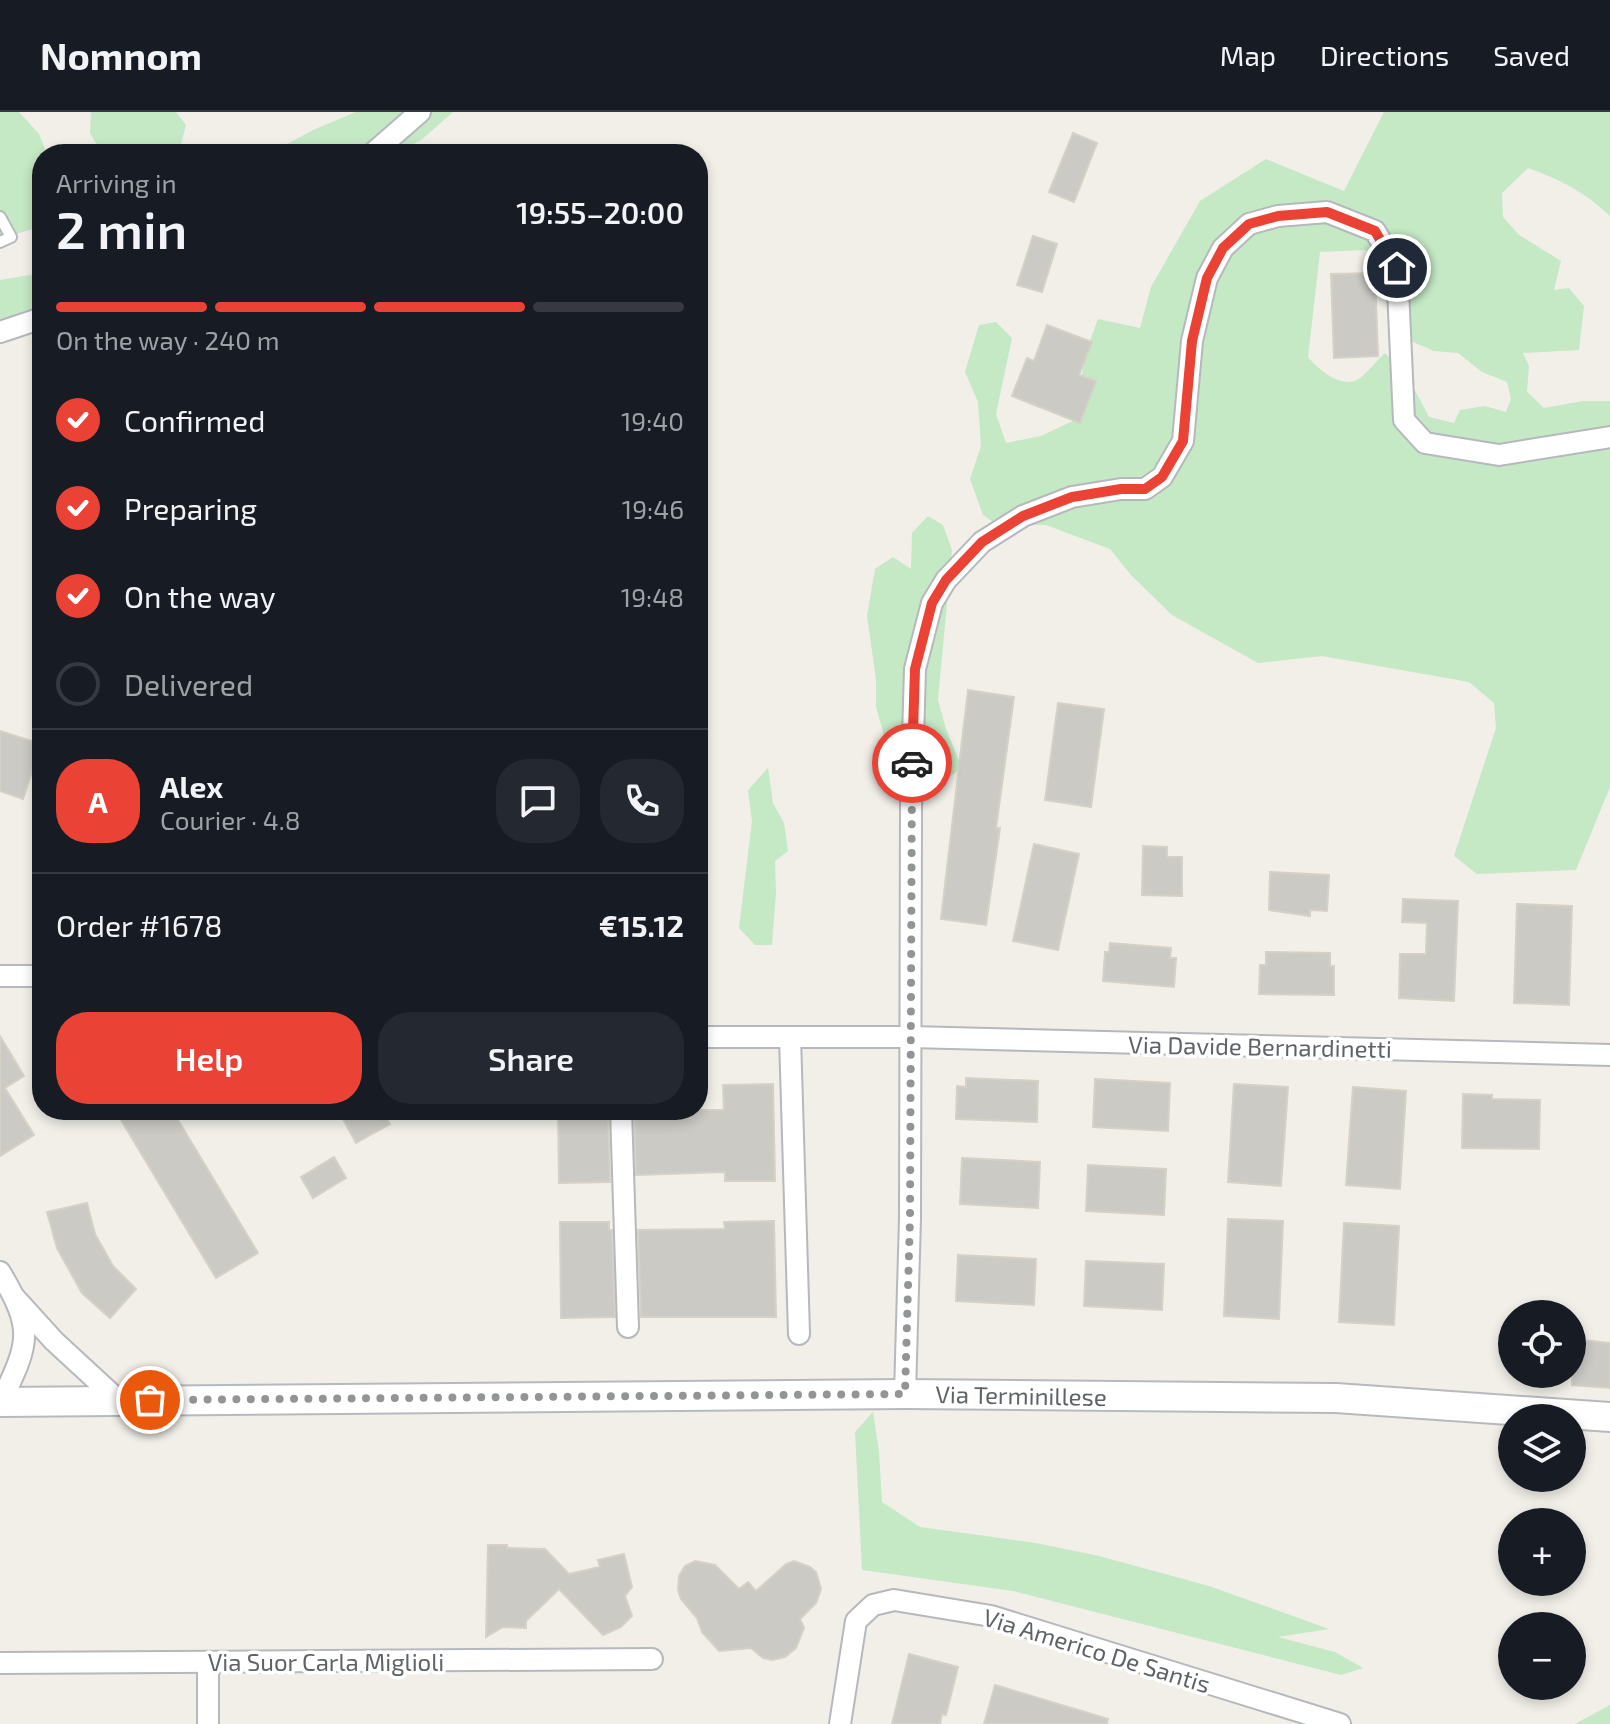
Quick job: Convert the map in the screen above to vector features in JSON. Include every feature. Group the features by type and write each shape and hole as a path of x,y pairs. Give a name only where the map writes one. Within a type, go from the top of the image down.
{"main road":[{"name":"Via Terminillese","path":"0,1400 905,1394 1336,1398 1610,1417"}],"street":[{"path":"383,144 420,112"},
{"path":"905,1394 910,1218 911,808 915,669 932,603 946,580 982,542 1023,516 1072,497 1121,489 1145,489 1162,477 1183,441 1192,341 1207,278 1223,248 1249,224 1278,216 1327,212 1375,231 1397,268 1404,420 1425,443 1499,455 1610,437"},
{"path":"0,332 32,321"},
{"path":"0,976 32,976"},
{"name":"Via Davide Bernardinetti","path":"708,1037 911,1037 1610,1055"},
{"path":"790,1037 799,1334"},
{"path":"621,1120 628,1327"},
{"path":"0,1272 25,1320 23,1355 0,1400"},
{"path":"15,1298 54,1341 118,1400"},
{"name":"Via Americo De Santis","path":"840,1724 856,1621 873,1605 894,1600 991,1616 1340,1724"},
{"name":"Via Suor Carla Miglioli","path":"0,1663 652,1659"},
{"path":"208,1662 208,1724"}],"lane":[{"path":"0,217 11,237 0,242"}],"green space":[{"path":"0,112 19,112 39,134 43,144 32,144 32,229 0,239"},
{"path":"91,112 176,112 186,125 181,144 96,144 90,133"},
{"path":"356,112 453,112 413,144 287,144"},
{"path":"1384,112 1610,112 1610,216 1572,188 1528,168 1502,193 1503,217 1519,235 1561,261 1554,290 1569,288 1584,306 1579,350 1523,353 1529,366 1527,392 1544,408 1583,401 1610,401 1610,787 1576,870 1477,874 1454,856 1496,728 1494,703 1469,682 1322,656 1258,663 1172,615 1131,575 1110,549 1046,525 996,524 983,515 970,479 981,446 978,402 965,372 979,325 996,322 1012,338 996,414 1006,443 1041,436 1077,419 1084,357 1098,319 1140,328 1151,287 1200,201 1266,159 1344,191","holes":["1366,250 1394,294 1413,342 1434,351 1458,353 1482,372 1507,382 1511,399 1506,412 1485,406 1460,410 1454,423 1429,417 1408,377 1385,353 1360,378 1350,382 1330,376 1308,357 1320,252"]},
{"path":"32,275 32,316 0,334 0,280"},
{"path":"928,516 943,525 952,550 938,700 962,768 928,792 892,763 876,707 876,679 867,616 875,569 893,557 911,569 912,533"},
{"path":"768,768 773,803 784,823 788,851 775,861 772,945 755,945 739,928 752,821 748,790"},
{"path":"873,1412 882,1502 920,1527 1036,1543 1099,1556 1209,1586 1329,1629 1278,1637 1335,1652 1363,1668 1341,1675 1013,1591 862,1570 855,1432"},
{"path":"1610,1705 1610,1724 1575,1724"}],"building":[{"path":"1073,133 1097,143 1074,202 1049,192"},
{"path":"1033,236 1057,244 1042,292 1017,285"},
{"path":"1375,273 1378,356 1334,358 1331,274"},
{"path":"1047,325 1092,342 1079,375 1096,381 1080,423 1012,396 1027,358 1034,361"},
{"path":"968,690 1014,697 986,925 941,919"},
{"path":"1058,703 1104,709 1091,807 1045,800"},
{"path":"0,731 32,741 32,772 23,799 0,791"},
{"path":"1034,844 1079,854 1058,950 1013,941"},
{"path":"1143,846 1167,847 1167,857 1182,857 1182,896 1142,895"},
{"path":"1270,872 1329,875 1327,911 1310,910 1310,916 1269,910"},
{"path":"1403,899 1458,901 1454,1001 1399,998 1400,954 1426,954 1427,923 1402,922"},
{"path":"1517,904 1572,906 1569,1005 1514,1003"},
{"path":"1110,943 1171,948 1170,958 1176,958 1174,987 1103,981 1105,952 1109,952"},
{"path":"1266,952 1330,953 1330,966 1334,966 1334,995 1259,994 1260,965 1266,965"},
{"path":"0,1036 24,1076 5,1088 34,1135 0,1156"},
{"path":"966,1078 1038,1081 1037,1122 956,1119 957,1086 966,1087"},
{"path":"1095,1079 1170,1083 1168,1131 1093,1127"},
{"path":"773,1084 775,1181 725,1181 725,1172 636,1175 634,1120 708,1120 708,1110 724,1110 723,1085"},
{"path":"1234,1084 1288,1087 1281,1186 1228,1182"},
{"path":"1353,1087 1406,1091 1400,1189 1346,1185"},
{"path":"1463,1094 1492,1095 1492,1099 1540,1100 1539,1149 1462,1148"},
{"path":"121,1120 178,1120 258,1253 216,1278"},
{"path":"343,1120 388,1120 390,1124 356,1143"},
{"path":"558,1120 608,1120 610,1182 559,1183"},
{"path":"334,1157 346,1178 313,1198 301,1177"},
{"path":"962,1158 1040,1162 1038,1208 960,1204"},
{"path":"1088,1165 1166,1169 1164,1215 1086,1211"},
{"path":"87,1203 95,1234 113,1266 136,1289 110,1318 82,1293 57,1248 47,1212"},
{"path":"1228,1219 1283,1221 1279,1319 1224,1316"},
{"path":"774,1221 776,1317 641,1317 638,1230 725,1229 724,1222"},
{"path":"560,1222 609,1222 609,1230 612,1230 615,1317 561,1318"},
{"path":"1344,1223 1399,1226 1394,1325 1339,1322"},
{"path":"958,1255 1036,1259 1034,1305 956,1301"},
{"path":"1086,1261 1164,1264 1162,1310 1084,1306"},
{"path":"1586,1340 1610,1343 1610,1388 1586,1386"},
{"path":"488,1545 545,1549 569,1574 600,1567 598,1560 624,1554 632,1587 625,1596 632,1616 621,1627 603,1635 559,1589 526,1621 526,1628 503,1627 486,1637"},
{"path":"695,1561 715,1565 739,1589 748,1582 756,1591 786,1564 794,1561 816,1572 821,1589 816,1603 800,1619 804,1628 796,1648 785,1657 772,1660 763,1658 751,1648 719,1651 702,1632 697,1618 681,1599 678,1590 679,1576 685,1566"},
{"path":"909,1654 958,1667 946,1715 942,1714 940,1724 892,1724"},
{"path":"995,1685 1108,1719 1107,1724 984,1724"}],"way so far":[{"path":"150,1400 905,1394 910,1218 912,763"}],"route":[{"path":"912,763 915,669 932,603 946,580 982,542 1023,516 1072,497 1121,489 1145,489 1162,477 1183,441 1192,341 1207,278 1223,248 1249,224 1278,216 1327,212 1375,231 1397,268"}]}
